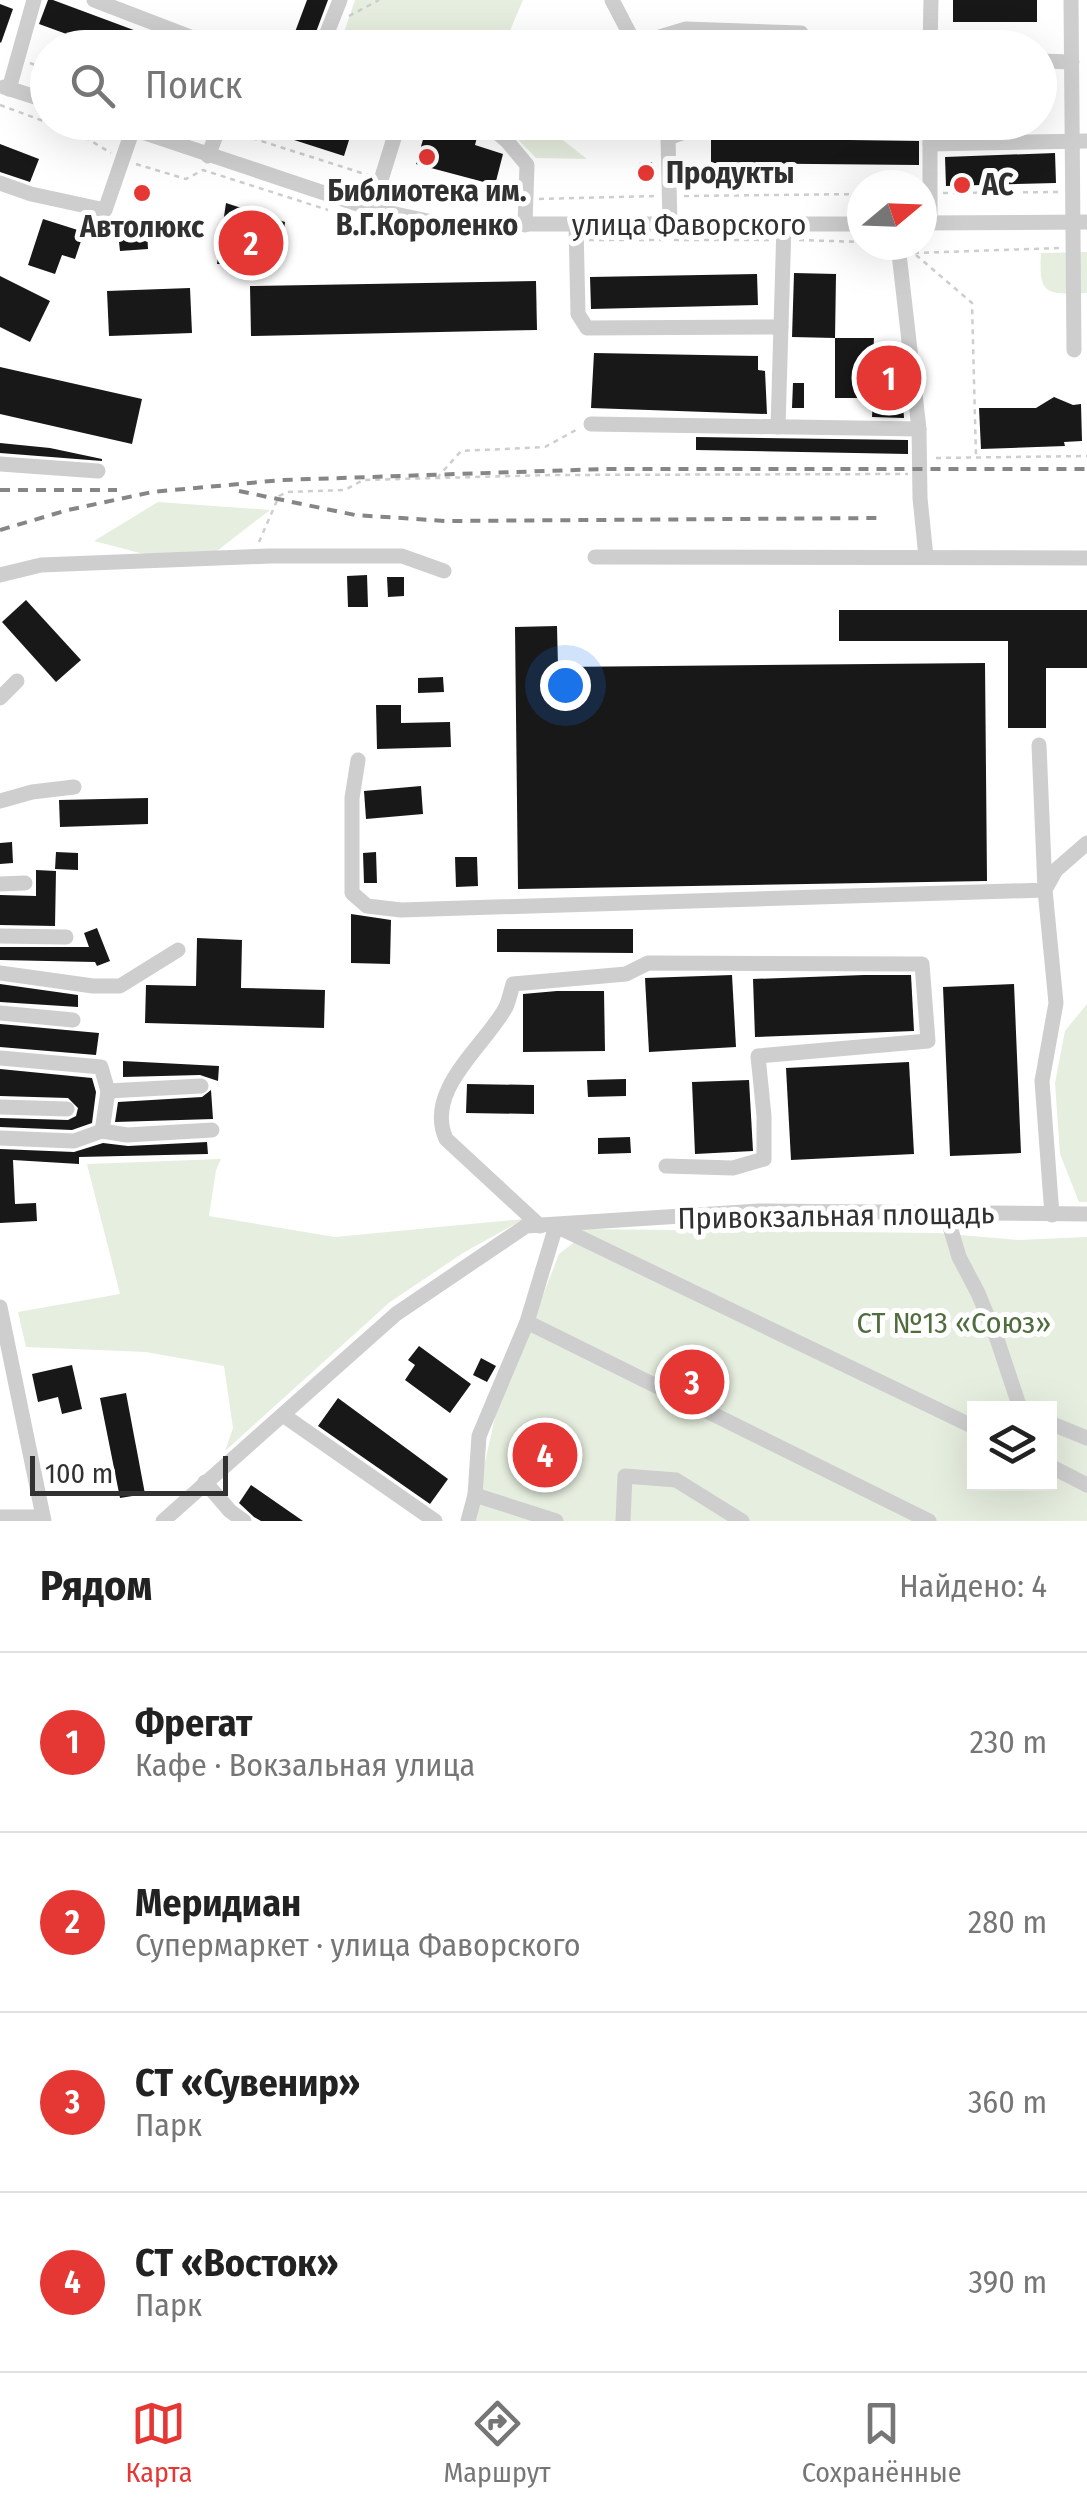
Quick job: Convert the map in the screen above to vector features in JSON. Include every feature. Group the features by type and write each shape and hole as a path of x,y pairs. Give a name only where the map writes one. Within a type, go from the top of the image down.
{"street":[{"path":"30,95 5,87 34,0"},
{"path":"94,0 172,30"},
{"path":"328,30 340,0"},
{"path":"612,0 628,30"},
{"path":"930,30 931,0"},
{"path":"1071,0 1080,141 1073,192 1080,222 1073,248 1074,350"},
{"path":"683,30 709,30"},
{"path":"1057,62 1072,62"},
{"path":"0,183 105,210 129,140"},
{"name":"улица Фаворского","path":"161,140 205,163 372,210 442,224 524,225 576,232 670,224 784,232 847,226"},
{"path":"205,163 214,140"},
{"path":"372,210 393,140"},
{"path":"506,140 528,165 524,225"},
{"path":"666,140 670,224"},
{"path":"930,140 931,170"},
{"path":"930,144 1080,141"},
{"path":"937,223 1080,222"},
{"path":"576,232 578,314 587,328 781,327"},
{"path":"778,426 784,232"},
{"path":"904,260 926,556"},
{"path":"591,424 919,428"},
{"path":"0,464 98,471"},
{"path":"0,575 41,564 402,556 444,571"},
{"path":"595,556 1087,558"},
{"path":"0,698 16,681"},
{"path":"1039,745 1045,894 1056,1003 1042,1081 1052,1214"},
{"path":"358,760 352,798 352,893 366,906 401,910 1045,894"},
{"path":"0,802 32,792 74,787"},
{"path":"1045,894 1056,870 1087,843"},
{"path":"0,884 25,883"},
{"path":"0,936 66,937"},
{"path":"0,973 120,986 178,950"},
{"path":"666,1166 732,1168 764,1159 758,1056 928,1041 922,964 648,963 626,974 513,984 506,1006 444,1098 440,1125 446,1138 541,1226 967,1425"},
{"path":"0,1013 74,1020"},
{"path":"0,1058 101,1068 108,1090 102,1131"},
{"path":"108,1090 200,1086"},
{"path":"0,1106 67,1108"},
{"path":"0,1138 74,1140 102,1131 128,1135 212,1130"},
{"name":"Привокзальная площадь","path":"541,1226 758,1210 1087,1214"},
{"path":"946,1213 958,1258 991,1323 1018,1401"},
{"path":"468,1521 475,1495 479,1436 527,1322 541,1226"},
{"path":"163,1521 396,1314 541,1226"},
{"path":"0,1308 44,1519 0,1517"},
{"path":"527,1322 929,1521"},
{"path":"283,1415 435,1521"},
{"path":"1057,1426 1087,1438"},
{"path":"1057,1470 1087,1486"},
{"path":"623,1521 625,1476 676,1480 742,1521"},
{"path":"205,1482 244,1521"},
{"path":"475,1495 556,1521"}],"path":[{"path":"330,26 379,0"},
{"path":"0,104 30,115"},
{"path":"88,140 122,160 186,179 205,163"},
{"path":"937,194 1073,192"},
{"path":"576,232 784,232 847,240"},
{"path":"937,250 1073,248"},
{"path":"908,260 915,272"},
{"path":"916,260 972,303 976,457"},
{"path":"437,478 461,451 545,447 591,424"},
{"path":"938,458 1087,456"},
{"path":"248,559 279,496 287,492 346,490 363,480 919,474"}],"green space":[{"path":"355,0 523,0 510,30 345,30"},
{"path":"519,140 563,140 587,159 536,158"},
{"path":"1087,252 1087,293 1048,290 1041,278 1041,253"},
{"path":"158,502 270,510 209,557 144,554 94,541"},
{"path":"1087,1004 1087,1202 1079,1202 1060,1154 1055,1083 1065,1031"},
{"path":"221,1159 209,1216 335,1237 524,1219 463,1253 390,1302 225,1451 233,1428 224,1366 146,1352 26,1347 18,1312 120,1294 87,1164"},
{"name":"СТ №13 «Союз»","path":"580,1229 938,1233 1019,1240 1087,1237 1087,1521 472,1521 495,1417 559,1254 577,1240"}],"building":[{"path":"48,0 53,0 134,30 56,30 39,24"},
{"path":"307,0 328,0 317,30 296,30"},
{"path":"953,0 1037,0 1037,22 953,22"},
{"path":"0,4 13,9 1,43 0,42"},
{"path":"294,140 349,140 344,156"},
{"path":"423,140 476,140 475,145 503,154 495,185 416,164"},
{"path":"711,140 919,141 919,165 711,163"},
{"path":"0,144 39,159 30,182 0,172"},
{"path":"1055,153 1056,183 946,186 945,157"},
{"name":"Продукты","path":"652,162 654,182 641,183 639,163"},
{"name":"Автолюкс","path":"138,183 151,187 146,203 134,200"},
{"path":"226,203 285,222 279,265 217,264"},
{"path":"43,219 84,232 75,259 62,255 55,274 28,265"},
{"path":"147,231 148,249 120,251 118,233"},
{"path":"794,273 836,274 835,338 792,337"},
{"path":"757,274 758,305 591,309 590,277"},
{"path":"0,276 50,301 30,342 0,327"},
{"path":"536,281 537,330 251,336 250,286"},
{"path":"190,288 192,333 109,336 107,291"},
{"path":"835,338 874,338 873,358 900,358 904,418 872,417 873,398 835,398"},
{"path":"594,353 758,356 758,370 765,371 767,414 591,408"},
{"path":"0,367 142,399 132,444 0,414"},
{"path":"793,383 804,383 804,408 792,408"},
{"path":"1054,397 1081,404 1082,441 1064,442 1065,446 981,449 979,408 1036,408"},
{"path":"696,437 908,440 908,454 696,450"},
{"path":"0,443 50,448 102,461 0,453"},
{"path":"367,575 368,607 348,607 347,576"},
{"path":"387,577 404,577 404,596 388,597"},
{"path":"26,600 81,660 56,682 2,622"},
{"path":"839,610 1087,610 1087,668 1046,668 1046,728 1008,728 1008,641 839,641"},
{"path":"557,626 558,667 985,663 987,881 518,889 515,627"},
{"path":"443,677 444,692 418,693 418,678"},
{"path":"376,705 401,705 401,723 450,722 451,747 377,749"},
{"path":"421,786 423,814 366,819 364,791"},
{"path":"148,798 148,824 60,827 59,800"},
{"path":"12,842 13,863 0,864 0,843"},
{"path":"56,852 78,853 78,870 55,869"},
{"path":"376,852 377,883 364,883 363,853"},
{"path":"455,857 477,857 478,886 456,887"},
{"path":"36,870 56,871 55,926 0,925 0,895 36,896"},
{"path":"351,914 391,920 390,964 351,963"},
{"path":"97,928 110,961 97,966 95,962 0,960 0,947 89,947 84,933"},
{"path":"497,929 633,929 633,953 497,952"},
{"path":"197,938 242,940 241,988 325,990 324,1028 145,1023 146,985 196,986"},
{"path":"732,975 736,1047 649,1052 645,978"},
{"path":"911,975 914,1031 755,1037 753,979"},
{"path":"0,984 78,995 78,1007 0,1002"},
{"path":"1014,984 1021,1153 950,1156 943,987"},
{"path":"604,991 605,1051 523,1052 523,994"},
{"path":"0,1024 99,1033 96,1055 0,1047"},
{"path":"123,1061 219,1066 218,1081 200,1075 123,1077"},
{"path":"909,1062 914,1154 791,1160 786,1068"},
{"path":"0,1069 92,1078 96,1092 92,1123 72,1130 0,1127 0,1118 68,1120 76,1116 78,1108 68,1098 0,1096"},
{"path":"626,1079 626,1096 588,1097 587,1080"},
{"path":"749,1080 753,1151 695,1154 692,1082"},
{"path":"467,1084 534,1085 534,1114 466,1113"},
{"path":"211,1090 213,1119 115,1122 118,1102 202,1097"},
{"path":"630,1137 631,1153 598,1154 598,1138"},
{"path":"207,1142 208,1154 79,1157 79,1164 13,1160 15,1204 36,1203 37,1221 0,1223 0,1149 74,1152 103,1143 128,1146"},
{"path":"419,1346 471,1384 450,1413 405,1380 415,1365 408,1360"},
{"path":"481,1358 496,1366 487,1382 473,1375"},
{"path":"72,1365 82,1409 62,1414 58,1397 38,1402 32,1374"},
{"path":"126,1393 145,1494 120,1498 100,1398"},
{"path":"338,1398 448,1479 430,1504 318,1426"},
{"path":"251,1485 303,1521 261,1521 254,1517 239,1503"}],"railway":[{"path":"0,530 152,492 282,480 604,469 1087,469"},
{"path":"0,490 117,490"},
{"path":"239,491 355,515 446,521 878,518"}],"place":[{"name":"Библиотека им. В.Г.Короленко","path":"427,157"},
{"name":"Продукты","path":"646,173"},
{"name":"АС","path":"962,185"},
{"name":"Автолюкс","path":"142,193"},
{"name":"Меридиан","path":"251,243"},
{"name":"Фрегат","path":"889,378"},
{"name":"СТ «Сувенир»","path":"692,1382"},
{"name":"СТ «Восток»","path":"545,1455"}]}
